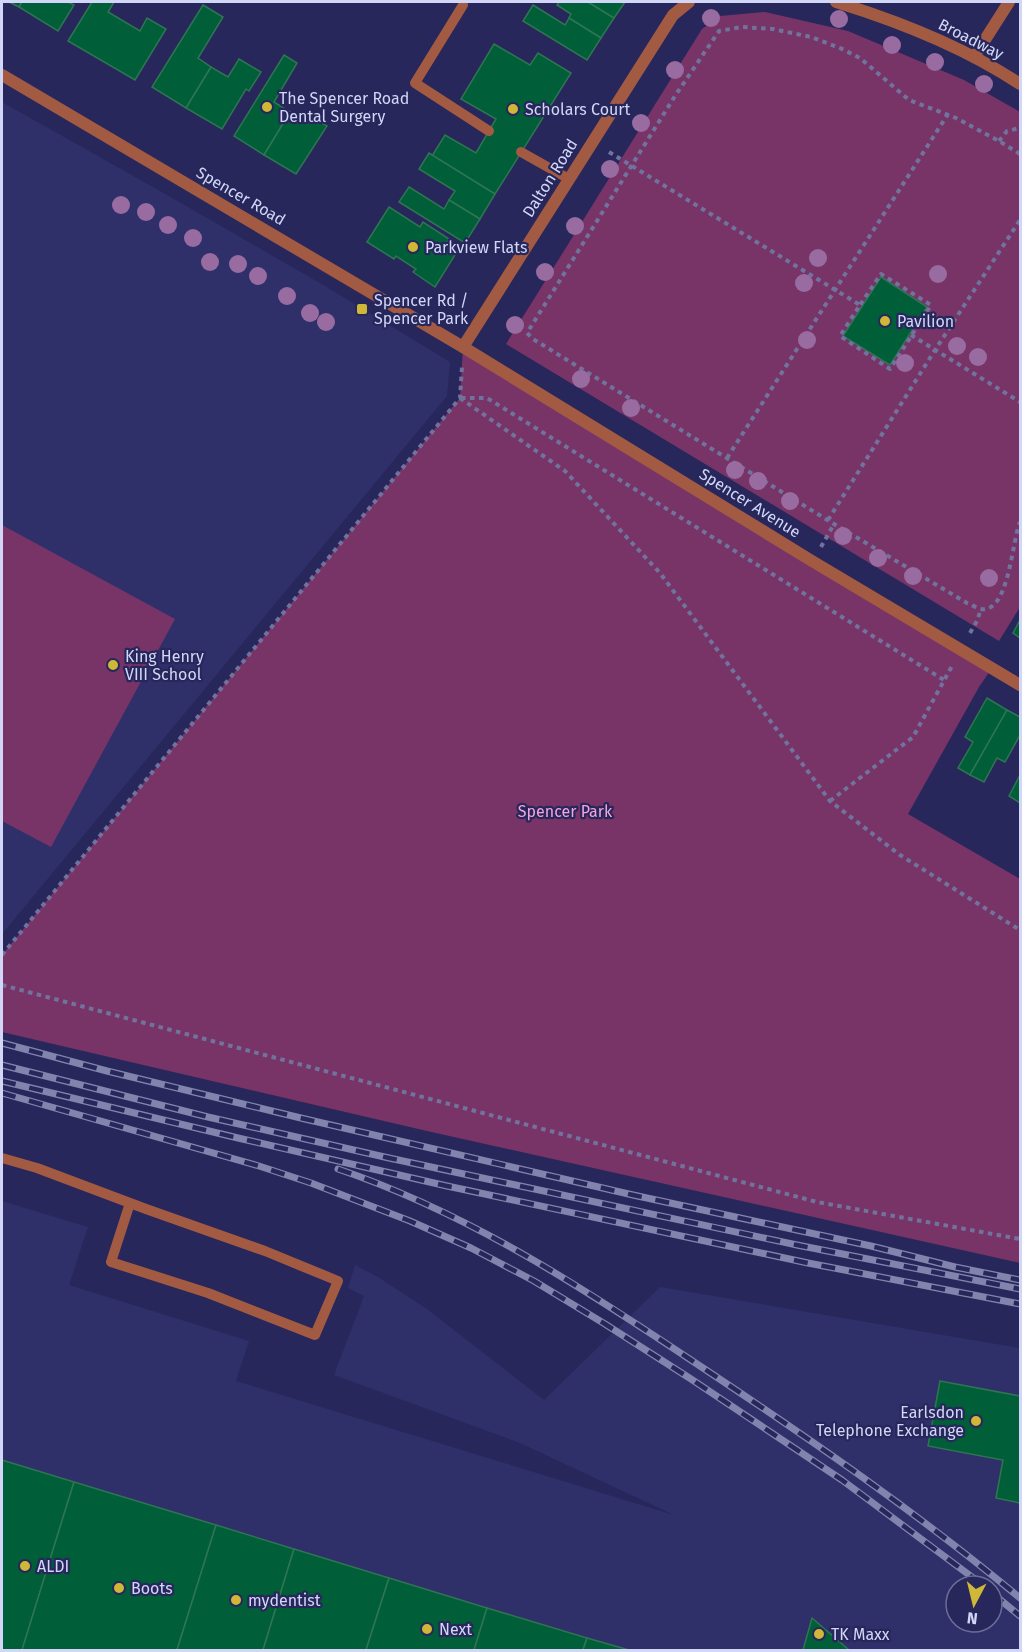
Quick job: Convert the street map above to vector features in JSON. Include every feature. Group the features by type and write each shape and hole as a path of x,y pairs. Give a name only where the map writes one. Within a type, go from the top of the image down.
{"street":[{"name":"Dalton Road","path":"463,346 673,15 688,2"},
{"name":"Broadway","path":"836,2 890,19 974,57 1020,84"},
{"path":"974,57 1009,2"},
{"name":"Spencer Road","path":"2,75 463,346"},
{"name":"Spencer Avenue","path":"463,346 802,555 1020,685"}],"lane":[{"path":"463,5 415,83 489,131"},
{"path":"521,152 569,179"},
{"path":"2,1158 37,1168 265,1251 338,1281 315,1335 208,1293 111,1262 130,1203"}],"path":[{"path":"1020,154 948,114 909,100 860,58 811,37 773,28 742,27 719,31 675,96 527,333 533,339 828,520 967,603 981,609 989,608 999,600 1020,522"},
{"path":"727,458 948,114"},
{"path":"999,141 1007,131 1020,128"},
{"path":"592,141 631,167 860,305"},
{"path":"828,520 1020,220"},
{"path":"881,274 931,305 890,369 840,336 860,305 881,274"},
{"path":"912,335 1020,402"},
{"path":"2,955 460,398 463,346"},
{"path":"460,398 487,398 945,680"},
{"path":"460,398 564,471 660,573 830,801 900,855 1020,930"},
{"path":"830,801 913,737 977,621 981,609"},
{"path":"2,985 817,1202 1020,1239"}],"shaded area":[{"name":"King Henry VIII School","path":"2,102 325,286 450,362 447,396 2,934"},
{"path":"2,1201 88,1227 69,1285 249,1341 236,1381 674,1515 520,1443 334,1375 364,1296 348,1288 355,1265 427,1309 544,1400 660,1287 1020,1348 1020,1650 2,1650"}],"green space":[{"path":"765,12 848,31 964,80 1020,112 1020,607 999,641 506,344 702,29 720,16"},
{"name":"Spencer Park","path":"463,347 992,668 908,814 1020,879 1020,1263 427,1131 2,1032 2,955 460,398"},
{"path":"2,525 175,619 51,847 2,821"}],"building":[{"path":"9,2 22,2 19,7"},
{"path":"22,2 68,2 74,5 58,31 19,7"},
{"path":"92,2 114,2 108,12 140,31 147,18 166,29 135,80 68,41"},
{"path":"559,2 588,2 614,18 601,38 569,18 571,14 557,5"},
{"path":"588,2 625,2 614,18"},
{"path":"203,5 223,17 198,58 211,67 186,108 152,87"},
{"path":"533,5 565,25 569,18 601,38 587,60 523,21"},
{"name":"Scholars Court","path":"494,44 530,65 538,53 571,73 495,194 432,156 445,135 476,153 496,119 461,99"},
{"name":"The Spencer Road Dental Surgery","path":"284,55 297,63 274,102 290,112 264,155 234,136"},
{"path":"239,59 261,72 249,91 246,89 222,129 186,108 211,67 228,77"},
{"path":"290,112 305,121 309,115 327,126 296,174 264,155"},
{"path":"429,153 495,194 480,219 449,200 455,191 419,169"},
{"path":"409,187 444,209 449,200 480,219 465,243 399,202"},
{"name":"Parkview Flats","path":"389,207 420,227 423,222 449,239 446,243 458,250 435,287 413,272 416,269 396,256 394,259 367,242"},
{"name":"Pavilion","path":"881,277 927,307 890,365 843,336"},
{"path":"1020,620 1020,638 1013,633"},
{"path":"987,698 1007,710 970,775 958,768 973,742 965,737"},
{"path":"1007,710 1020,717 1020,735 1005,762 997,758 984,782 970,775"},
{"path":"1020,775 1020,803 1009,796"},
{"name":"Earlsdon Telephone Exchange","path":"940,1381 1020,1396 1020,1503 996,1498 1003,1460 928,1446"},
{"name":"ALDI","path":"2,1460 74,1482 22,1650 2,1650"},
{"name":"Boots","path":"74,1482 216,1525 177,1650 22,1650"},
{"name":"mydentist","path":"216,1525 294,1549 263,1650 177,1650"},
{"path":"294,1549 389,1578 366,1650 263,1650"},
{"name":"Next","path":"389,1578 487,1608 474,1650 366,1650"},
{"path":"487,1608 587,1638 583,1650 474,1650"},
{"name":"TK Maxx","path":"812,1618 849,1650 803,1650"},
{"path":"587,1638 629,1650 583,1650"}],"railway":[{"path":"2,1043 305,1119 633,1195 1020,1280"},
{"path":"2,1065 208,1117 389,1158 797,1245 1020,1289"},
{"path":"2,1081 447,1186 808,1263 1020,1304"},
{"path":"2,1093 311,1183 410,1221 471,1248 534,1281 691,1379 842,1480 968,1574"},
{"path":"338,1169 386,1187 480,1231 614,1309 823,1449 943,1537 1020,1598"},
{"path":"1004,1603 1020,1616"}],"place":[{"name":"The Spencer Road Dental Surgery","path":"267,107"},
{"name":"Scholars Court","path":"513,109"},
{"name":"Parkview Flats","path":"413,247"},
{"name":"Spencer Rd / Spencer Park","path":"362,309"},
{"name":"Pavilion","path":"885,321"},
{"name":"King Henry VIII School","path":"113,665"},
{"name":"Earlsdon Telephone Exchange","path":"976,1421"},
{"name":"ALDI","path":"25,1566"},
{"name":"Boots","path":"119,1588"},
{"name":"mydentist","path":"236,1600"},
{"name":"Next","path":"427,1629"},
{"name":"TK Maxx","path":"819,1634"}]}
